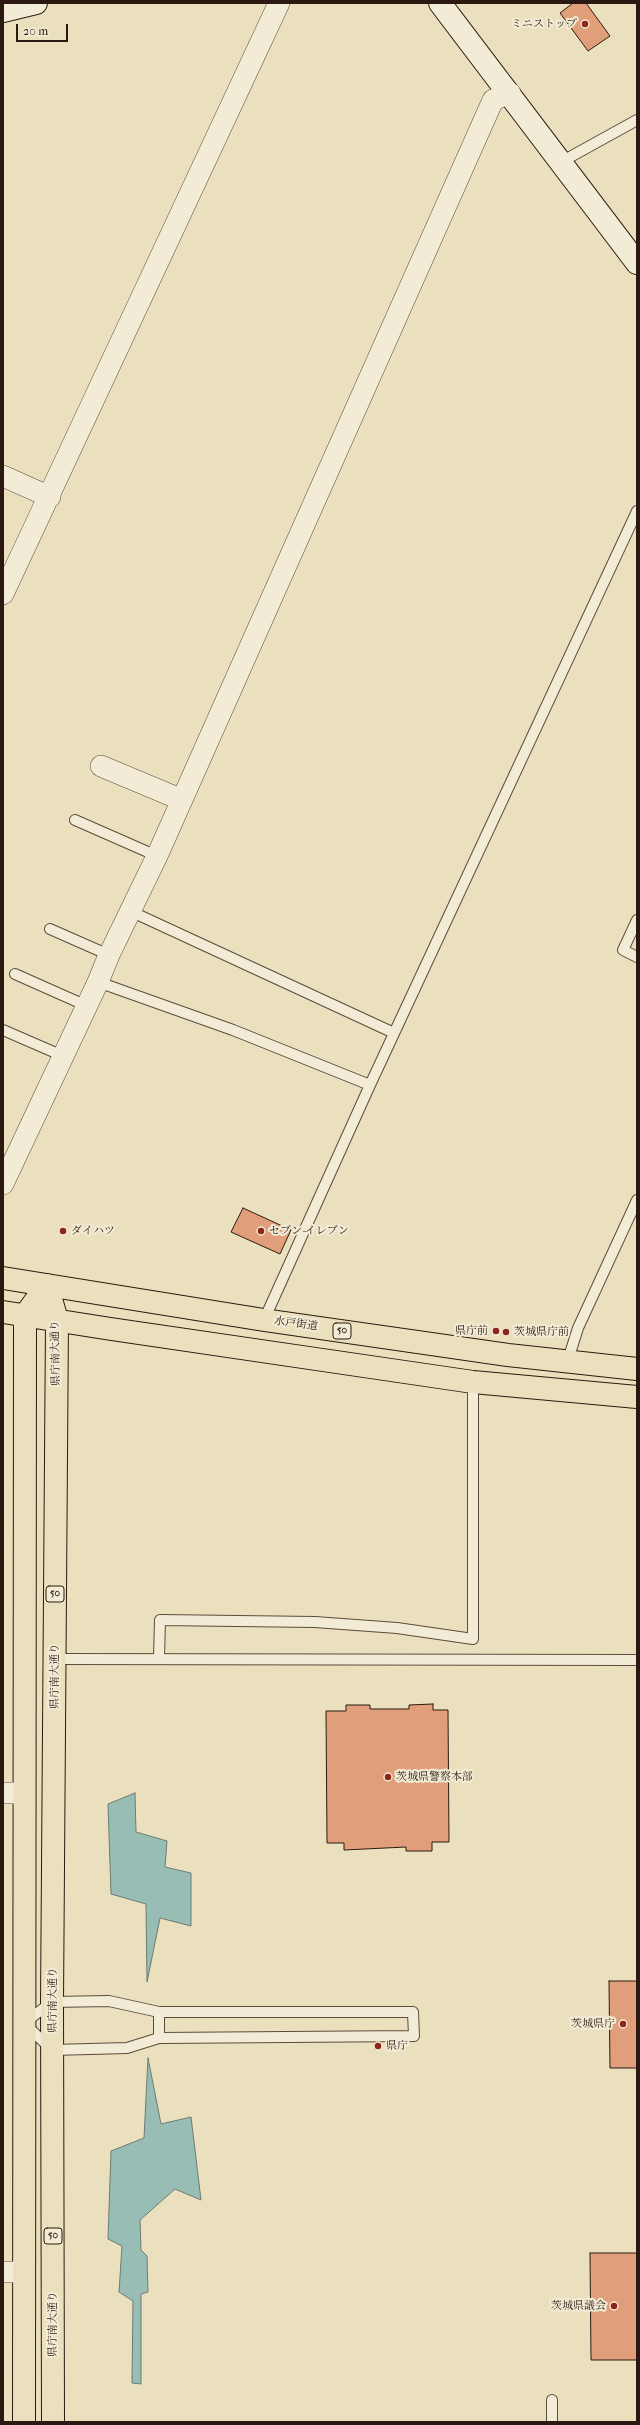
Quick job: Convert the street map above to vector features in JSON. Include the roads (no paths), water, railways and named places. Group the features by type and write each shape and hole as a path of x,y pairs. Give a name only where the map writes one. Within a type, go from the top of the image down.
{"main road":[{"name":"水戸街道","path":"3,1278 264,1320 567,1363 637,1369"},
{"path":"24,2422 14,2272 24,2023 13,1793 25,1315 48,1285"},
{"name":"県庁南大通り","path":"48,1285 57,1320 52,2002 53,2422"},
{"path":"3,1312 473,1382 637,1397"},
{"path":"528,1388 533,1358"}],"street":[{"path":"3,11 36,3"},
{"path":"3,594 50,497 279,3"},
{"path":"440,3 510,93 637,263"},
{"path":"3,1184 87,1006 109,955 157,856 493,100 510,93"},
{"path":"3,476 50,497"},
{"path":"101,766 182,800"}],"lane":[{"path":"561,162 637,120"},
{"path":"264,1320 370,1085 637,511"},
{"path":"75,820 157,856"},
{"path":"130,911 394,1033"},
{"path":"637,920 623,950 637,957"},
{"path":"50,929 109,955"},
{"path":"15,974 87,1006"},
{"path":"98,982 234,1030 370,1085"},
{"path":"3,1030 63,1056"},
{"path":"567,1363 578,1328 637,1200"},
{"path":"159,1658 160,1620 316,1622 398,1628 473,1639 473,1382"},
{"path":"55,1659 637,1660"},
{"path":"109,2001 159,2012 413,2012 414,2036 159,2038 127,2048 52,2050 24,2023 52,2002 109,2001"},
{"path":"159,2012 159,2038"},
{"path":"552,2400 552,2422"}],"water":[{"path":"135,1793 136,1832 167,1841 165,1867 191,1873 191,1926 160,1918 147,1982 146,1904 111,1894 108,1804"},
{"path":"148,2058 161,2124 191,2117 201,2200 175,2189 140,2220 141,2250 147,2256 148,2292 141,2294 141,2384 132,2383 133,2301 119,2292 122,2246 108,2239 111,2151 144,2138"}],"place":[{"name":"ミニストップ","path":"585,24"},
{"name":"ダイハツ","path":"63,1231"},
{"name":"セブン-イレブン","path":"261,1231"},
{"name":"県庁前","path":"496,1331"},
{"name":"茨城県庁前","path":"506,1332"},
{"name":"茨城県警察本部","path":"388,1777"},
{"name":"茨城県庁","path":"623,2024"},
{"name":"県庁","path":"378,2046"},
{"name":"茨城県議会","path":"614,2306"}]}
